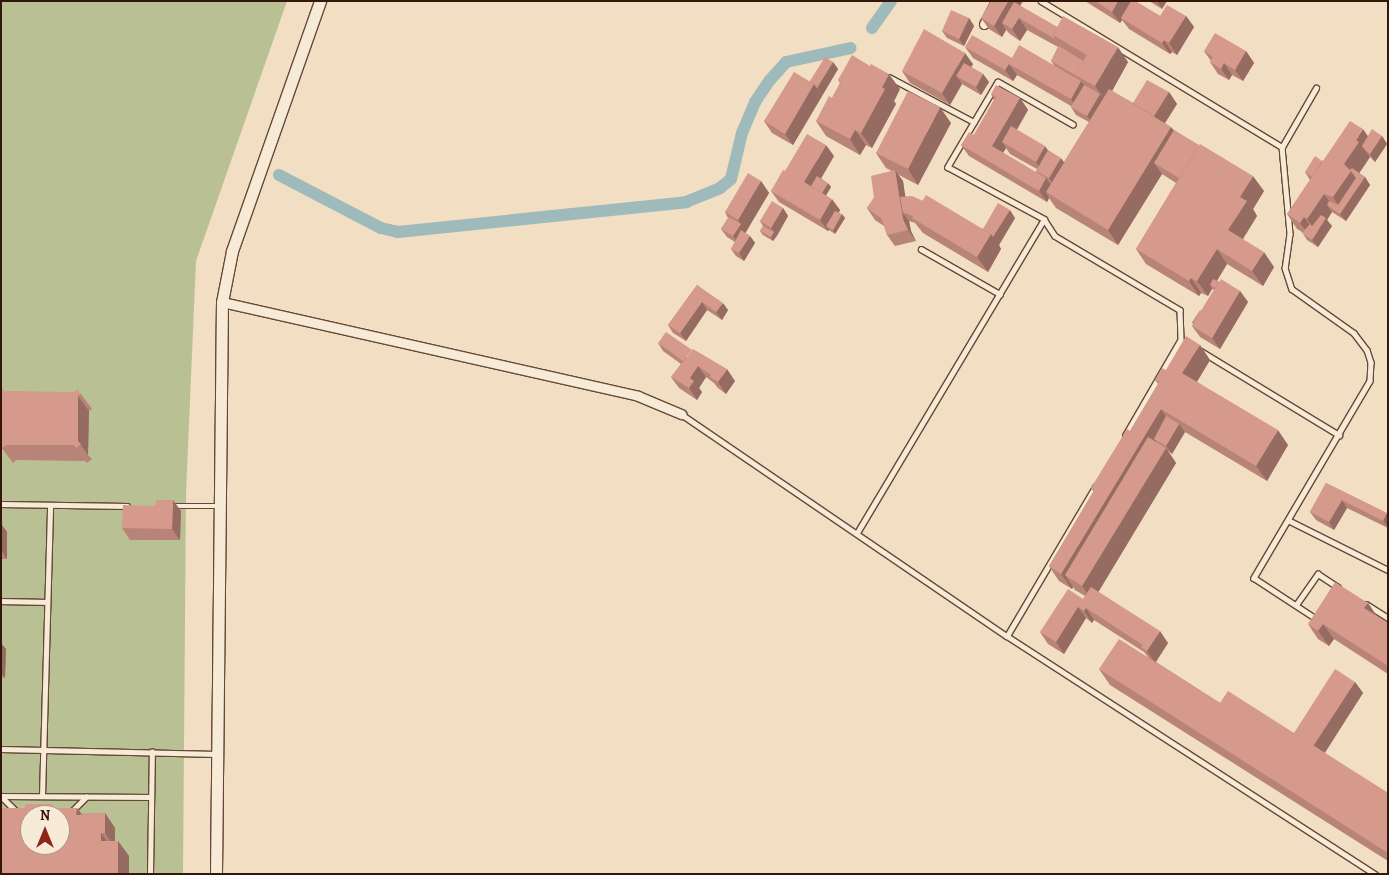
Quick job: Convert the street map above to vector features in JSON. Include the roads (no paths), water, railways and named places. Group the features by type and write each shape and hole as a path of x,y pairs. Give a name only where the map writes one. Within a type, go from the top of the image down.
{"street":[{"path":"216,874 218,506 222,302 232,251 320,1"},
{"path":"984,24 996,1"},
{"path":"222,302 638,396 681,414"}],"lane":[{"path":"1041,1 1282,146"},
{"path":"887,76 974,122"},
{"path":"1073,125 998,82 948,167 1044,220 1056,236 1180,310 1181,340 1121,442"},
{"path":"1312,616 1254,578 1370,381 1371,362 1367,350 1354,332 1292,289 1285,268 1290,234 1282,146 1316,88"},
{"path":"857,533 1044,220"},
{"path":"921,249 1000,294"},
{"path":"1194,347 1339,435"},
{"path":"681,414 1007,636 1375,874"},
{"path":"1007,636 1096,484"},
{"path":"1,504 50,507 138,506"},
{"path":"168,506 218,506"},
{"path":"42,796 50,507"},
{"path":"1288,520 1388,570"},
{"path":"1296,605 1318,574 1341,589"},
{"path":"1357,598 1388,618"},
{"path":"2,601 47,602"},
{"path":"1,749 216,754"},
{"path":"150,874 152,752"},
{"path":"1,796 151,797"},
{"path":"1,796 9,806 19,813"},
{"path":"70,812 86,797"}],"waterway":[{"path":"872,28 891,1"},
{"path":"279,175 381,228 398,232 686,202 720,188 731,179 742,133 755,102 770,80 786,62 851,48"}]}
